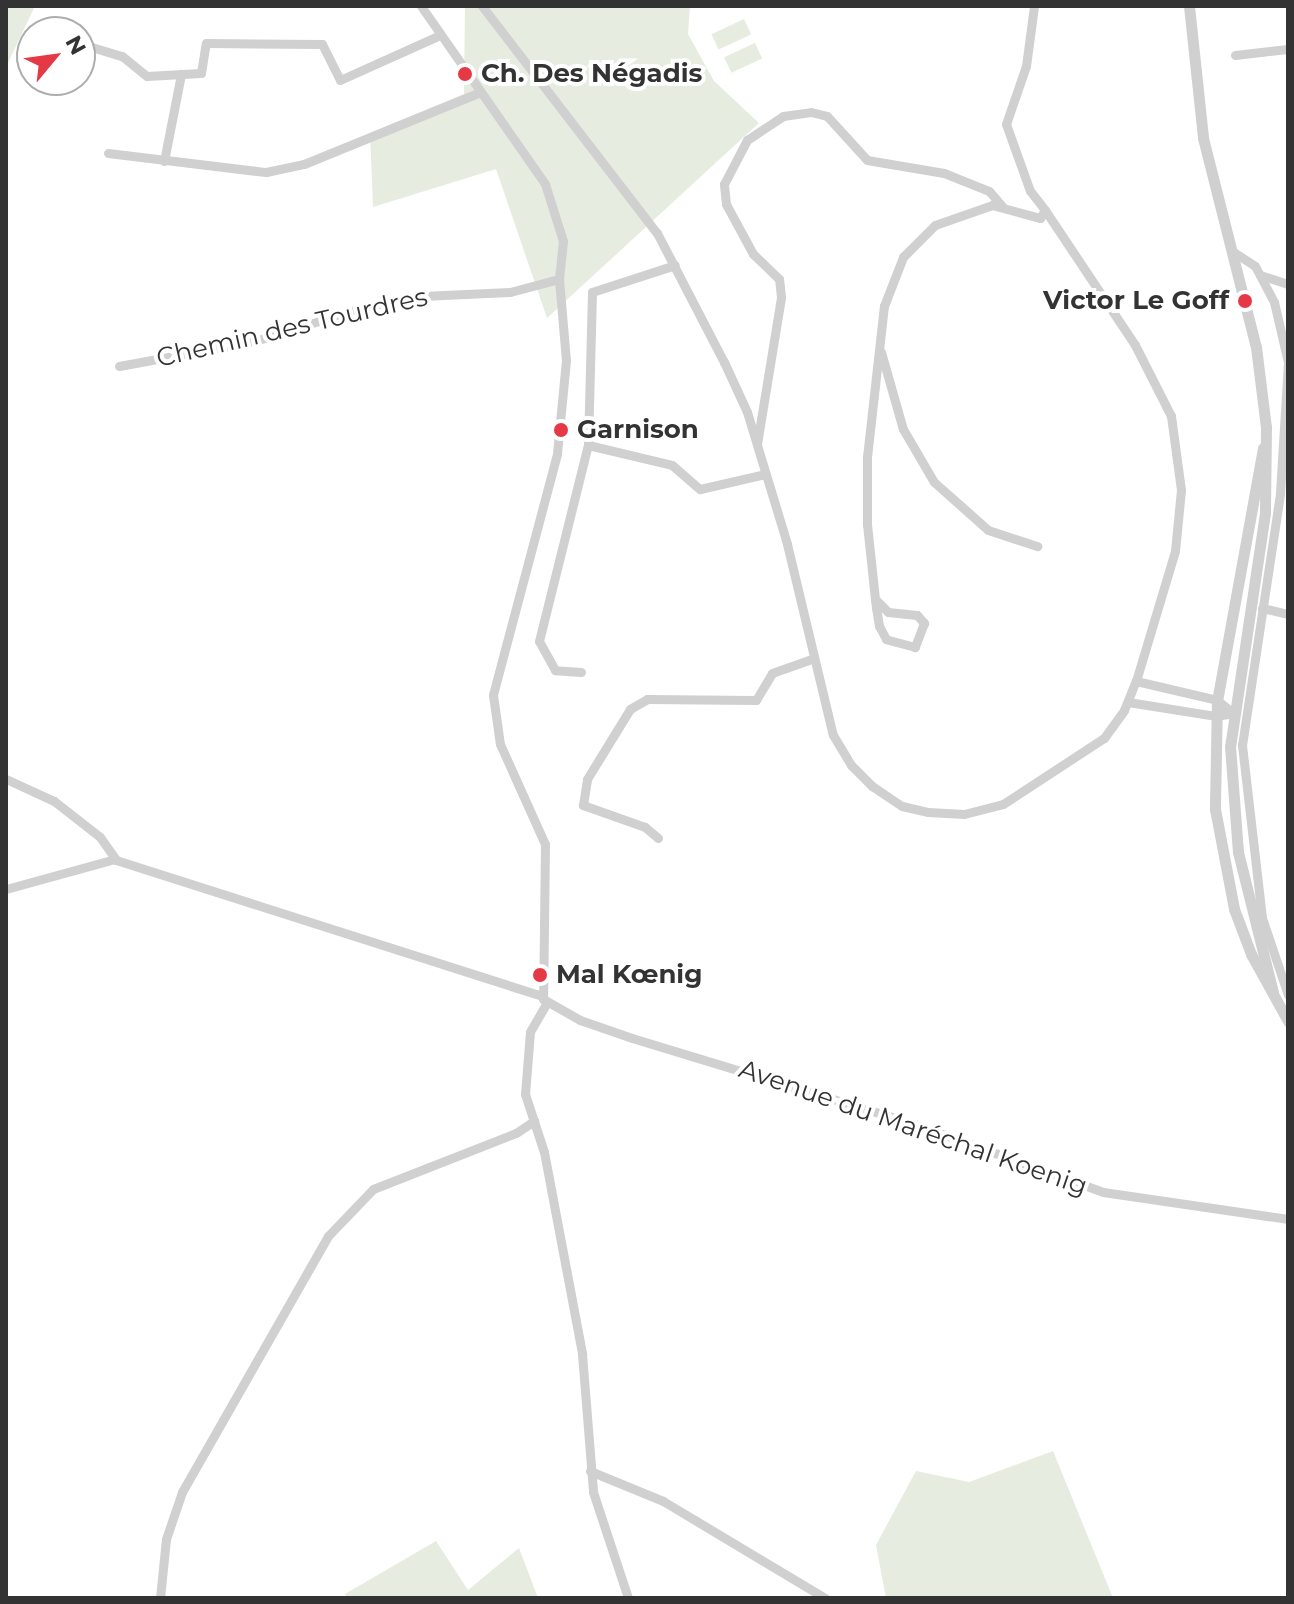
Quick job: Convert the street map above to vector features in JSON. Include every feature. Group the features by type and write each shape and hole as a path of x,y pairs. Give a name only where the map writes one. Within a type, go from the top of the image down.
{"street":[{"path":"421,6 438,36 554,202 563,241 559,279 566,360 557,454 493,695 500,744 545,844 543,1000 528,1046 525,1094 534,1121 582,1354 590,1471 628,1598"},
{"path":"482,6 597,151 675,265 742,400 757,444 833,735 851,765 902,806 928,812 964,814 1003,804 1104,738 1128,702 1136,681 1175,551 1181,490 1174,428 1135,345 1030,191 1006,124 1026,66 1034,6"},
{"path":"1189,6 1198,112 1256,347 1266,427 1265,513 1233,713 1232,800 1238,852 1273,992"},
{"path":"96,48 122,56 147,76 201,73 206,43 322,44 340,80 438,36"},
{"path":"1235,55 1288,49"},
{"path":"164,161 181,74"},
{"path":"108,153 164,161 197,160 246,173 304,164 478,93"},
{"path":"757,444 781,297 779,279 753,254 726,204 724,184 747,140 783,116 819,114 867,160 953,176 989,191 1002,206"},
{"path":"875,599 888,612 917,615 924,623 915,647 886,639 875,599 867,524 867,457 880,337 893,276 922,234 961,212 1002,206 1040,218 1045,210"},
{"path":"1232,251 1260,275 1274,302 1288,362 1280,494 1242,745 1257,891 1288,995"},
{"path":"581,672 555,670 539,641 588,445 592,292 653,268 675,265"},
{"path":"1260,275 1288,284"},
{"name":"Chemin des Tourdres","path":"119,366 255,341 367,306 422,296 510,292 559,279"},
{"path":"880,337 892,401 934,482 988,530 1037,546"},
{"path":"1266,427 1244,571 1217,700 1215,809 1234,909 1288,1021"},
{"path":"588,445 672,465 700,489 765,474"},
{"path":"1262,608 1288,614"},
{"path":"658,838 645,827 583,805 587,779 630,709 647,699 756,700 772,673 812,659"},
{"path":"1136,681 1217,700 1233,713"},
{"path":"1128,702 1215,716 1233,713"},
{"path":"6,779 54,801 100,837 115,859 6,889"},
{"name":"Avenue du Maréchal Koenig","path":"115,859 543,1000 632,1038 906,1121 1103,1192 1288,1219"},
{"path":"160,1598 166,1539 182,1492 328,1236 373,1189 516,1133 534,1121"},
{"path":"590,1471 663,1501 825,1598"}],"shaded area":[{"path":"6,6 35,6 30,16 16,16 16,46 6,67"},
{"path":"465,6 690,6 688,34 714,81 759,123 547,318 496,169 373,207 370,133 464,94"},
{"path":"744,19 751,34 719,50 711,34"},
{"path":"755,43 762,58 731,73 724,57"},
{"path":"1053,1451 1113,1598 886,1598 876,1545 916,1471 969,1482"},
{"path":"436,1541 468,1590 519,1548 538,1598 346,1598 345,1594"}],"place":[{"name":"Ch. Des Négadis","path":"465,74"},
{"name":"Victor Le Goff","path":"1245,301"},
{"name":"Garnison","path":"561,430"},
{"name":"Mal Kœnig","path":"540,975"}]}
